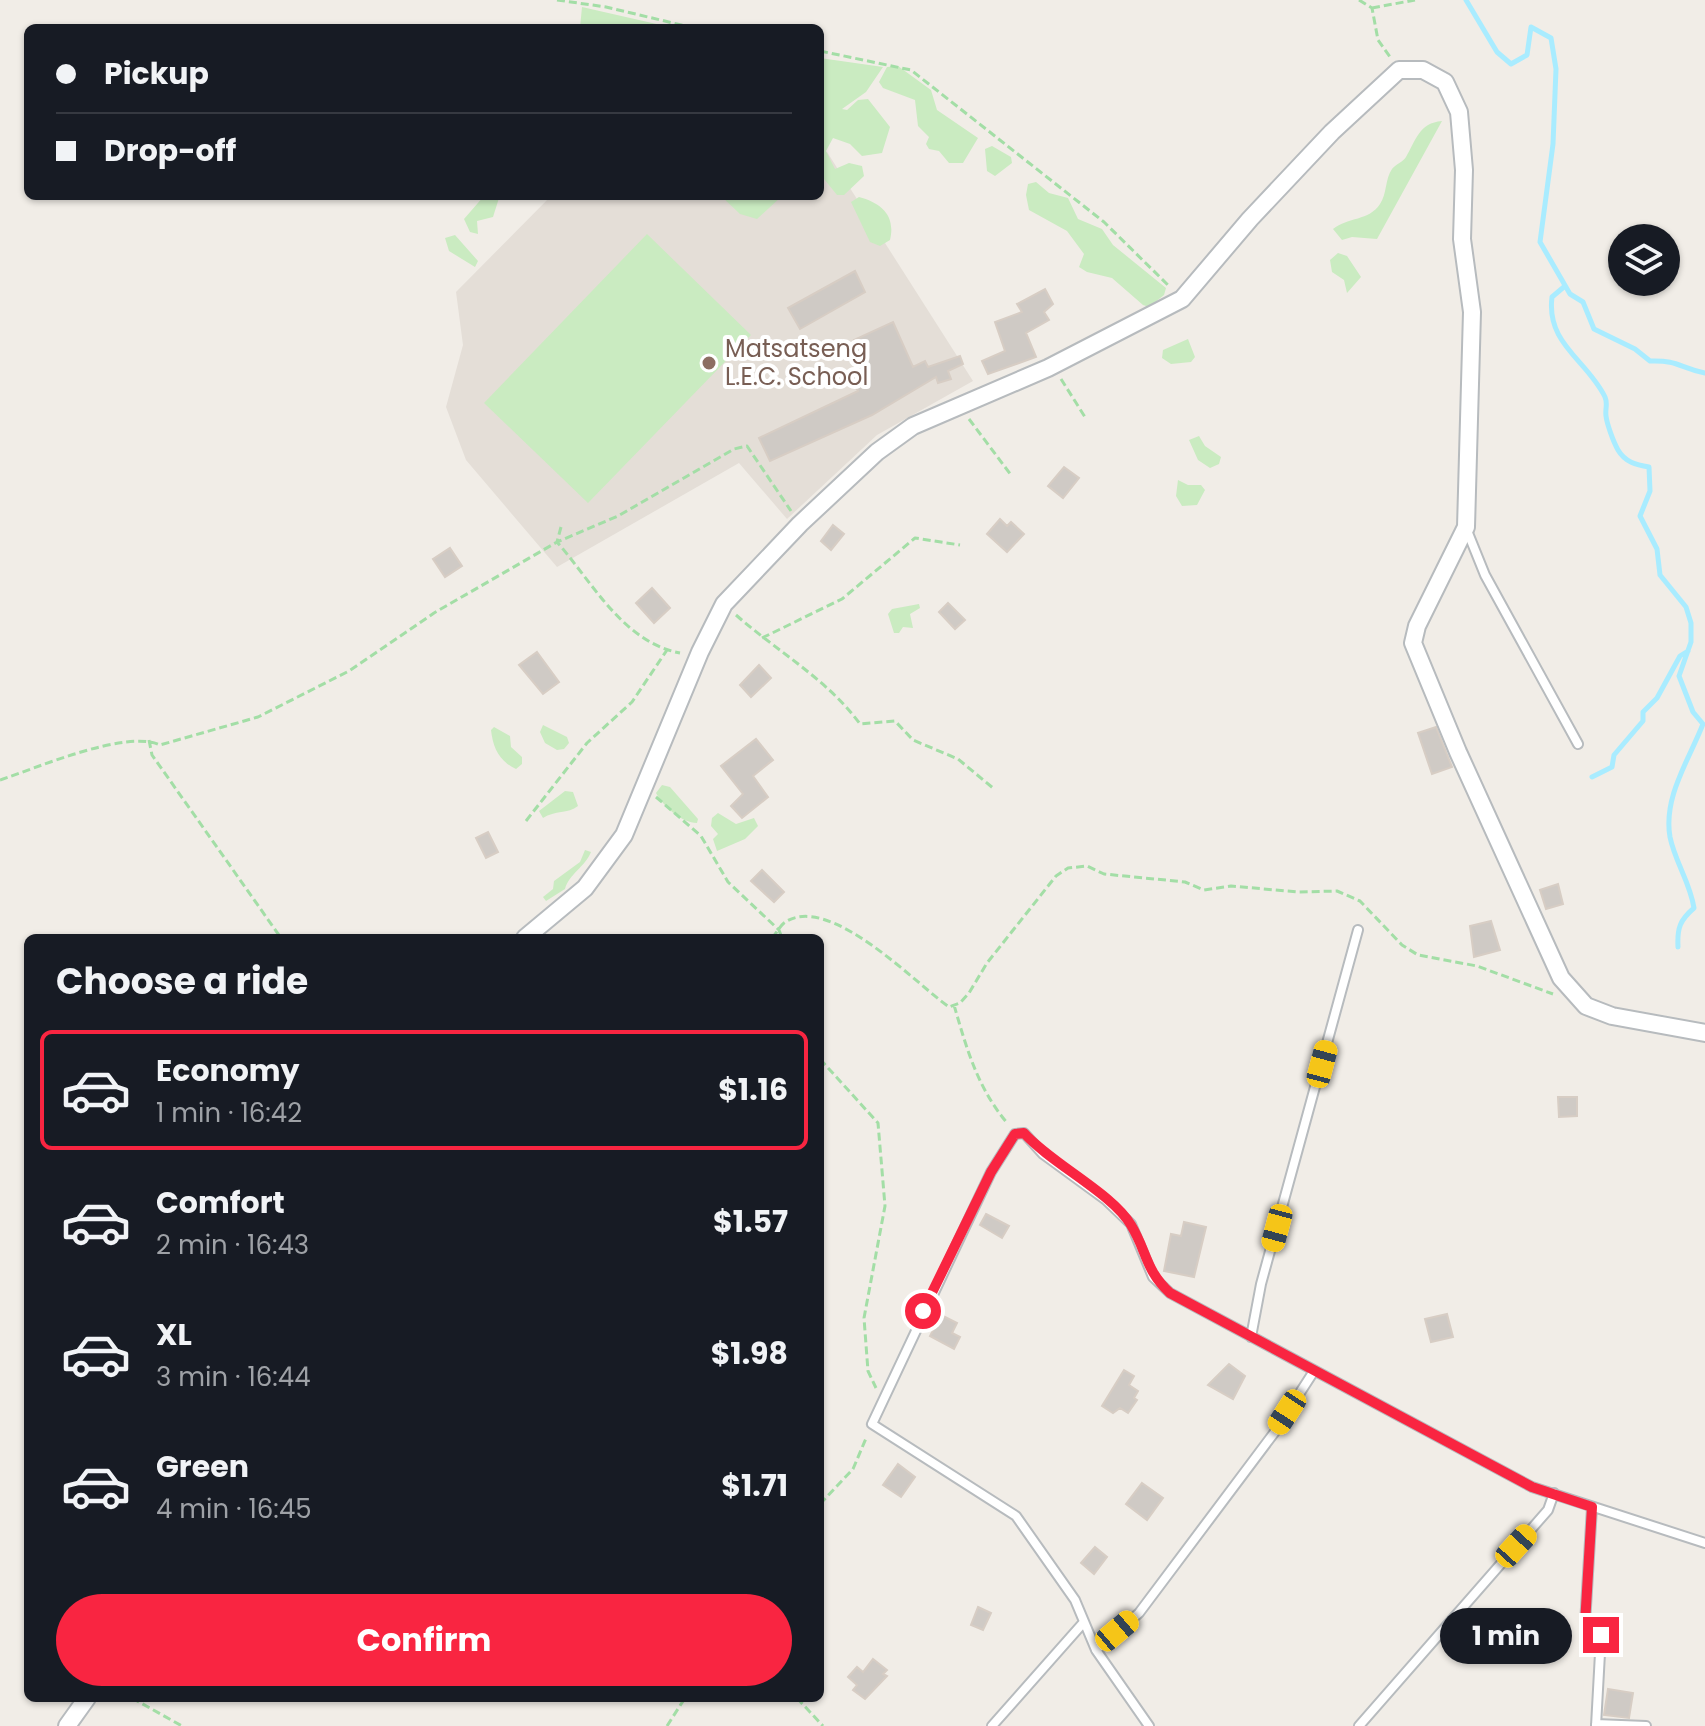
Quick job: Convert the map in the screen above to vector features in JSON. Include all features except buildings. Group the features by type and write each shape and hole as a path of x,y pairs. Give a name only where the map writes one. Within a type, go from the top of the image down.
{"street":[{"path":"530,934 585,888 624,835 700,652 724,604 800,524 877,452 913,426 1054,365 1182,299 1250,219 1332,132 1399,70 1423,70 1445,82 1459,112 1464,170 1462,239 1472,312 1466,527 1417,626 1413,643 1555,964 1572,990 1586,1006 1612,1016 1705,1033"},
{"path":"67,1726 84,1702"}],"lane":[{"path":"1466,527 1485,575 1578,744"},
{"path":"1251,1337 1265,1268 1358,930"},
{"path":"1149,1726 1096,1650 1075,1600 1016,1516 872,1424 991,1172 1015,1134 1024,1133 1043,1154 1106,1200 1131,1224 1153,1277 1170,1293 1532,1487 1705,1543"},
{"path":"1096,1650 1139,1613 1274,1433 1314,1371"},
{"path":"1359,1726 1548,1510 1554,1493"},
{"path":"1592,1507 1585,1624 1601,1635 1596,1725 1646,1726"},
{"path":"992,1726 1084,1622"}],"path":[{"path":"557,0 606,7 677,24"},
{"path":"1359,0 1372,8 1415,0"},
{"path":"1372,8 1378,40 1399,70"},
{"path":"824,52 911,70 1104,222 1182,299"},
{"path":"1054,365 1085,417"},
{"path":"965,403 969,423 1011,475"},
{"path":"0,780 112,745 149,740 160,745 258,717 349,671 434,613 557,542 618,516 734,449 747,446 800,524"},
{"path":"557,542 561,527"},
{"path":"762,638 842,599 915,538 960,545"},
{"path":"557,542 596,592 642,639 689,655 700,652"},
{"path":"724,604 762,638 822,681 860,724 895,721 913,740 958,759 993,788"},
{"path":"526,821 587,743 632,702 667,650"},
{"path":"149,740 152,755 278,934"},
{"path":"645,787 701,836 715,863 745,900 780,934"},
{"path":"776,934 781,924 792,920 822,919 871,942 949,1007 969,993 987,963 1056,876 1068,868 1087,866 1104,874 1185,882 1204,890 1231,886 1298,892 1337,891 1360,901 1402,945 1418,955 1477,966 1534,990 1555,994 1572,990"},
{"path":"954,1005 976,1077 990,1104 1015,1134"},
{"path":"824,1063 878,1123 885,1206 864,1318 868,1371 885,1396"},
{"path":"824,1500 853,1469 872,1424"},
{"path":"139,1702 182,1726"},
{"path":"667,1726 682,1702"},
{"path":"801,1702 823,1726"}],"shaded area":[{"name":"Matsatseng L.E.C. School","path":"827,152 973,381 877,435 787,519 739,463 557,567 466,460 446,407 463,345 456,292 547,200 824,200 824,154"}],"green space":[{"path":"582,7 656,24 580,24"},
{"path":"824,59 883,67 866,92 842,109 847,110 858,100 868,99 890,127 882,153 862,156 850,144 833,138 826,151 835,169 849,163 862,166 864,176 844,195 837,195 824,179"},
{"path":"898,66 931,90 937,110 978,138 963,163 949,163 939,151 929,149 926,144 929,137 918,126 915,100 883,88 879,82 887,67"},
{"path":"1442,121 1377,239 1352,237 1342,240 1333,229 1375,209 1382,200 1392,169 1405,159 1423,129"},
{"path":"992,146 1011,157 1012,163 995,176 987,171 985,149"},
{"path":"1036,182 1049,193 1068,198 1078,219 1102,229 1113,245 1166,288 1164,295 1149,307 1112,278 1079,267 1084,254 1067,231 1029,210 1026,195 1028,184"},
{"path":"859,197 880,207 889,217 890,240 880,246 870,242 851,202"},
{"path":"481,200 498,200 493,217 477,221 478,234 470,232 464,219"},
{"path":"725,200 778,200 757,219 740,214"},
{"path":"647,234 751,335 588,503 484,403"},
{"path":"455,235 478,261 475,267 449,251 445,238"},
{"path":"1338,253 1347,256 1361,277 1347,293 1344,280 1332,272 1330,260"},
{"path":"1188,339 1195,357 1191,362 1171,364 1162,358 1163,350"},
{"path":"1199,436 1205,446 1221,457 1219,464 1210,468 1198,460 1189,440"},
{"path":"1178,480 1188,485 1201,485 1205,490 1197,505 1182,506 1176,496"},
{"path":"919,604 920,608 910,614 913,628 903,627 899,633 894,633 888,614 892,609"},
{"path":"543,725 567,737 569,743 564,749 557,750 545,743 540,732"},
{"path":"494,727 510,736 511,747 522,757 522,764 516,769 505,762 495,748 491,730"},
{"path":"662,785 670,787 698,819 697,823 679,817 663,803 656,793"},
{"path":"565,791 573,792 578,806 543,818 539,811"},
{"path":"718,813 736,824 754,818 758,826 745,839 717,851 713,839 718,834 711,826 712,818"},
{"path":"585,850 591,852 565,889 546,901 543,897 553,889 554,881 580,862"}],"waterway":[{"path":"1466,0 1497,52 1511,64 1527,55 1531,27 1551,38 1556,69 1553,144 1540,242 1570,294 1583,302 1594,329 1635,349 1650,361 1673,363 1705,373"},
{"path":"1565,286 1552,297 1555,327 1561,340 1605,397 1607,419 1618,450 1631,462 1649,467 1650,491 1640,516 1657,549 1660,575 1686,607 1691,623 1691,642 1679,676 1693,712 1703,724 1670,808 1670,837 1694,908 1680,925 1678,947"},
{"path":"1592,777 1612,767 1614,755 1643,721 1643,712 1657,698 1680,656 1688,651"}],"place":[{"name":"Matsatseng L.E.C. School","path":"709,363"}],"route":[{"path":"923,1311 991,1172 1015,1134 1024,1133 1043,1154 1106,1200 1131,1224 1153,1277 1170,1293 1532,1487 1592,1507 1585,1624 1601,1635"}]}
